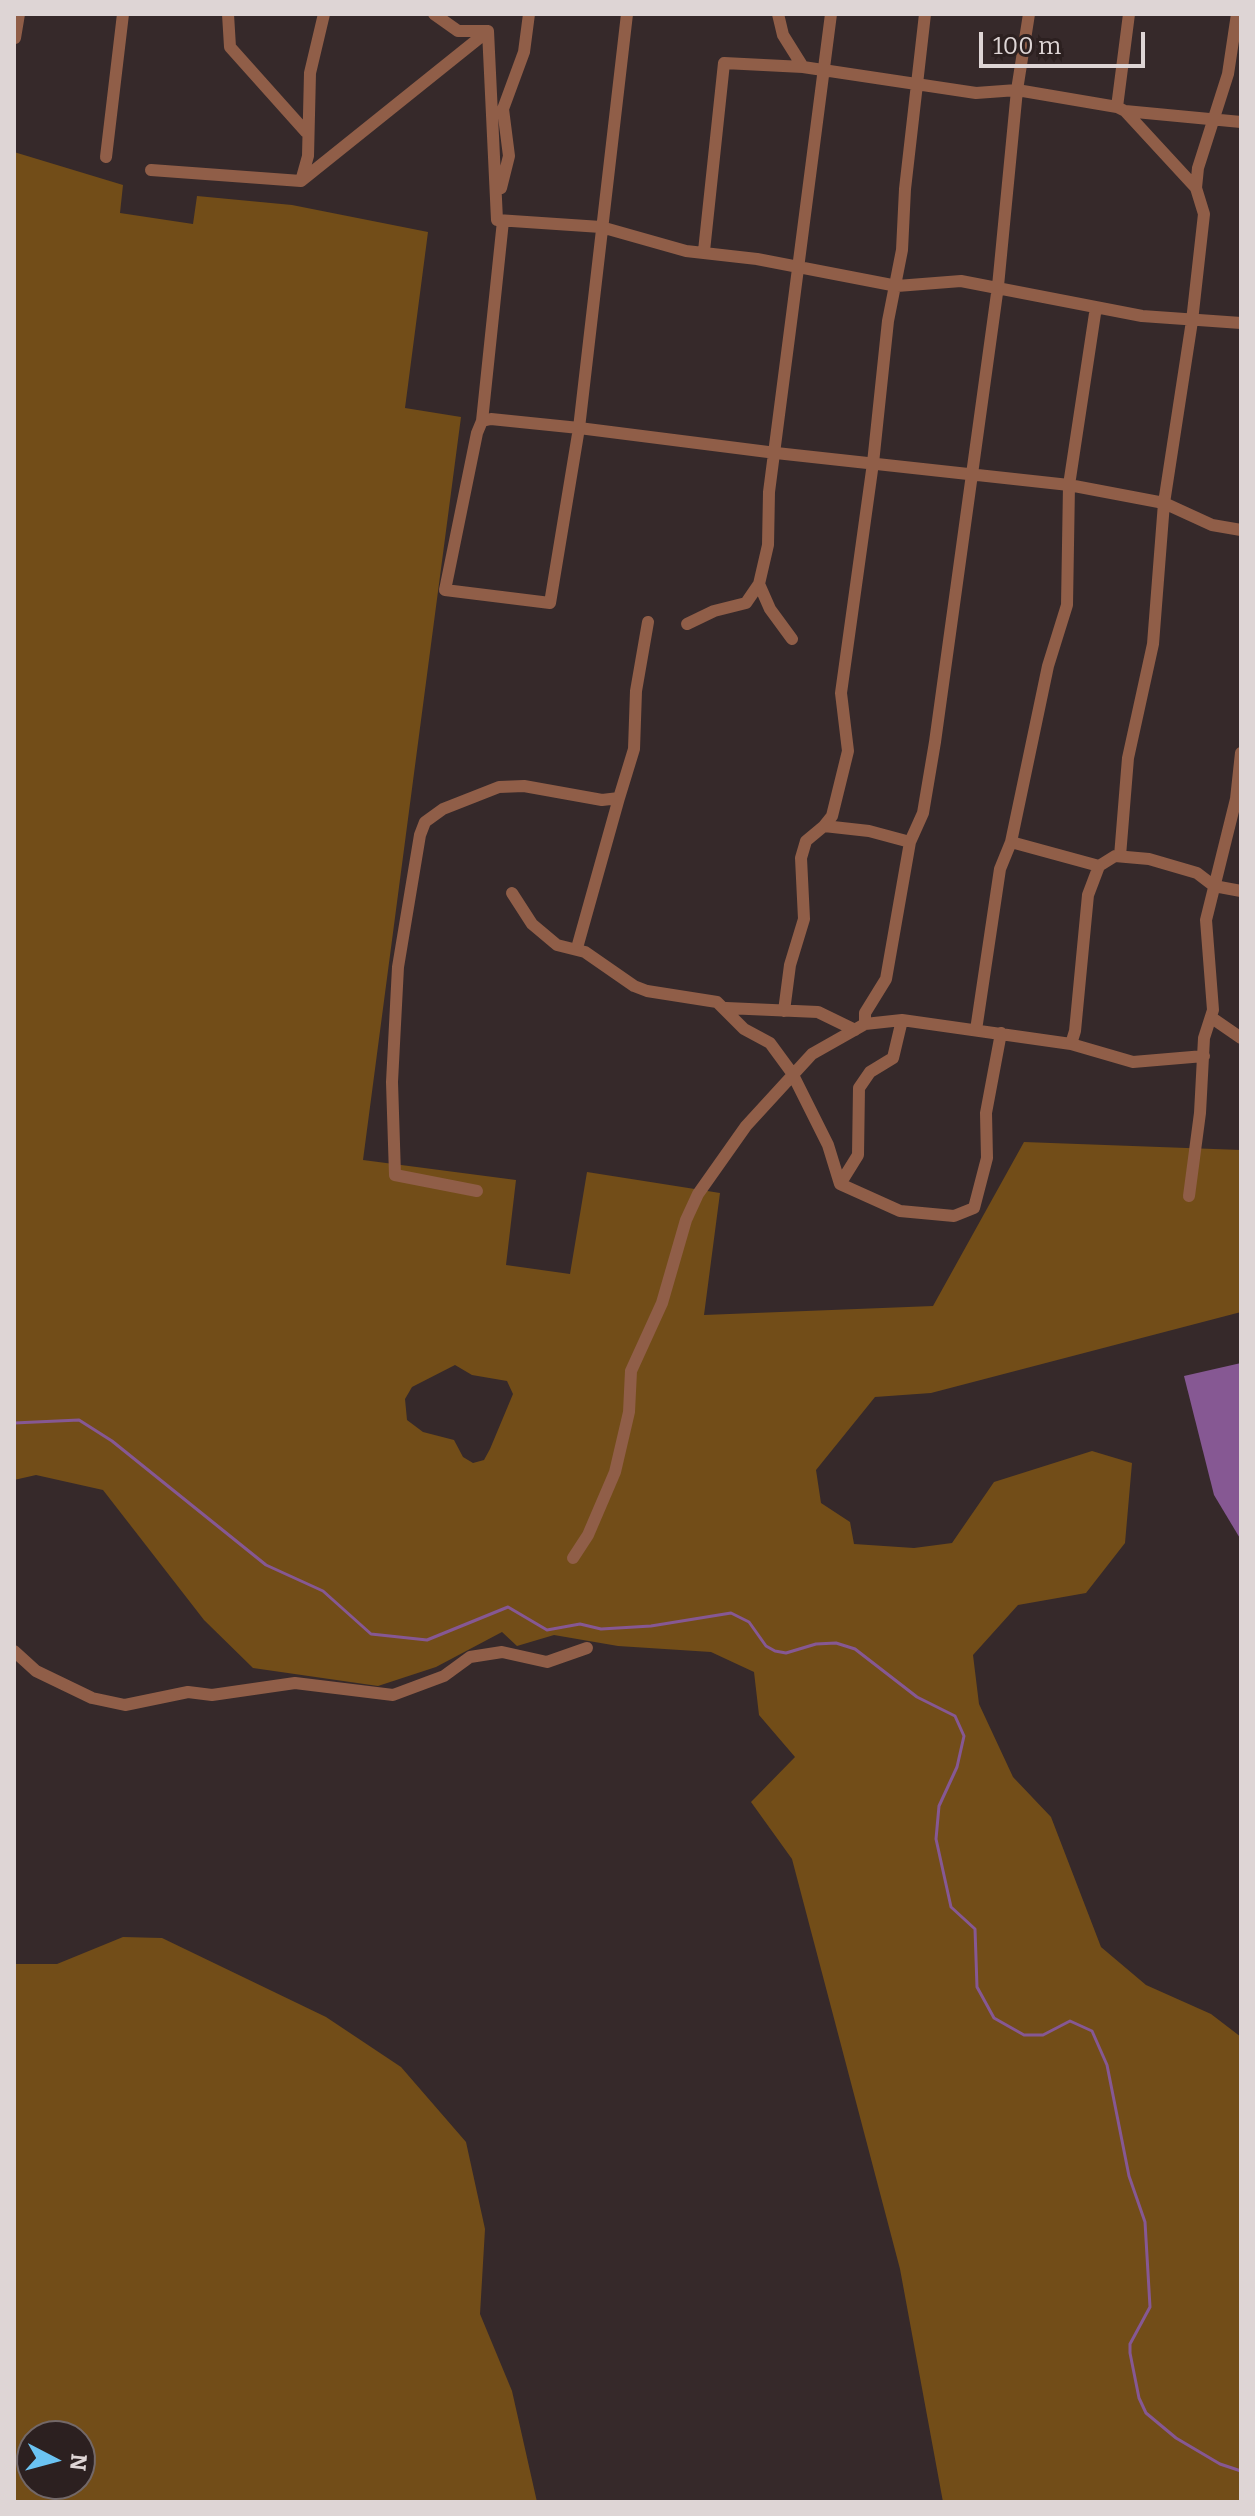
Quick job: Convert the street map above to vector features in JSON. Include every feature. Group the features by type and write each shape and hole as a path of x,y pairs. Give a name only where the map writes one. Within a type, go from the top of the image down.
{"street":[{"path":"15,38 19,14"},
{"path":"106,157 123,14"},
{"path":"228,14 230,47 306,132"},
{"path":"301,181 308,156 306,132 310,73 324,14"},
{"path":"434,14 458,31 488,31"},
{"path":"529,14 524,52 503,109 509,156 482,421 470,458 445,590 550,603 579,428 627,14"},
{"path":"778,14 783,35 803,67"},
{"path":"687,624 714,611 746,603 759,584 768,545 769,492 831,14"},
{"path":"784,1011 790,965 804,919 801,850 832,816 848,751 841,693 873,463 888,321 897,286 925,14"},
{"path":"860,1027 886,979 910,842 923,813 935,742 998,286 1017,90 1029,14"},
{"path":"1120,856 1128,758 1153,644 1164,503 1192,321 1204,214 1196,188 1121,109 1129,14"},
{"path":"1196,188 1228,74 1237,14"},
{"path":"151,170 301,181 488,31"},
{"path":"488,31 500,221"},
{"path":"704,251 724,63 803,67 919,87 976,93 1017,90 1121,109 1241,122"},
{"path":"500,221 601,227 686,251 704,251 897,286 961,281 1096,307 1192,321 1241,323"},
{"path":"976,1030 995,894 1011,842 1048,666 1067,605 1069,485 1096,307"},
{"path":"482,421 491,419 579,428 1069,485 1164,503 1212,525 1241,530"},
{"path":"759,584 770,609 792,639"},
{"path":"577,948 634,749 636,691 648,622"},
{"path":"1189,1196 1204,1038 1212,1018 1206,920 1236,799 1241,753"},
{"path":"477,1191 395,1175 392,1082 398,967 420,835 425,822 443,809 499,787 524,786 602,800 619,798"},
{"path":"824,826 869,831 910,842"},
{"path":"1011,842 1099,866"},
{"path":"1071,1044 1088,895 1099,866 1110,858 1120,856 1149,859 1197,873 1214,886 1241,891"},
{"path":"1197,873 1222,857"},
{"path":"512,893 544,936 557,945 577,948 634,986 717,1002 744,1029 770,1043 792,1073 828,1145 840,1184 900,1211 954,1216 974,1208 987,1158 986,1113 1001,1033"},
{"path":"726,1008 818,1012 860,1027"},
{"path":"1212,1018 1241,1038"},
{"path":"840,1184 858,1155 859,1088 870,1072 893,1058 902,1020"},
{"path":"573,1558 588,1535 615,1472 629,1412 631,1371 662,1303 686,1220 710,1176 792,1073 812,1054 860,1027 902,1020 1071,1044 1133,1062 1204,1056"},
{"path":"14,1651 36,1671 92,1698 125,1705 188,1692 212,1695 295,1683 393,1695 444,1676 470,1657 502,1652 547,1662 587,1648"}],"shaded area":[{"path":"14,152 123,185 120,213 193,224 197,196 292,205 428,232 405,408 461,417 363,1160 516,1180 506,1265 570,1274 587,1172 720,1193 704,1315 933,1306 1024,1142 1241,1150 1241,1312 931,1393 875,1397 816,1470 821,1503 850,1522 854,1544 914,1548 952,1543 994,1482 1092,1451 1132,1463 1125,1543 1086,1593 1018,1605 973,1655 979,1704 1013,1777 1051,1817 1101,1947 1146,1985 1211,2014 1241,2037 1241,2502 943,2502 900,2269 792,1859 751,1802 795,1757 759,1715 754,1672 711,1652 618,1646 554,1635 517,1646 502,1632 436,1667 378,1686 253,1668 204,1620 103,1490 36,1475 14,1480","holes":["455,1365 472,1375 507,1381 513,1394 484,1460 473,1463 463,1457 454,1440 423,1432 407,1420 405,1399 412,1387"]},
{"path":"1241,1363 1241,1540 1214,1495 1184,1376"},
{"path":"123,1937 162,1938 326,2017 401,2067 466,2142 485,2229 480,2314 512,2391 537,2502 14,2502 14,1964 57,1964"}],"waterway":[{"path":"14,1423 79,1420 112,1441 266,1565 323,1591 371,1634 427,1640 508,1607 547,1630 580,1624 601,1629 651,1626 731,1613 749,1622 766,1646 775,1651 786,1653 816,1644 836,1643 855,1649 917,1697 955,1716 964,1736 957,1767 939,1806 936,1839 951,1907 975,1929 977,1987 994,2018 1024,2035 1043,2035 1070,2021 1092,2031 1107,2065 1129,2176 1145,2222 1150,2307 1130,2344 1139,2398 1146,2413 1176,2438 1220,2464 1241,2471"}]}
